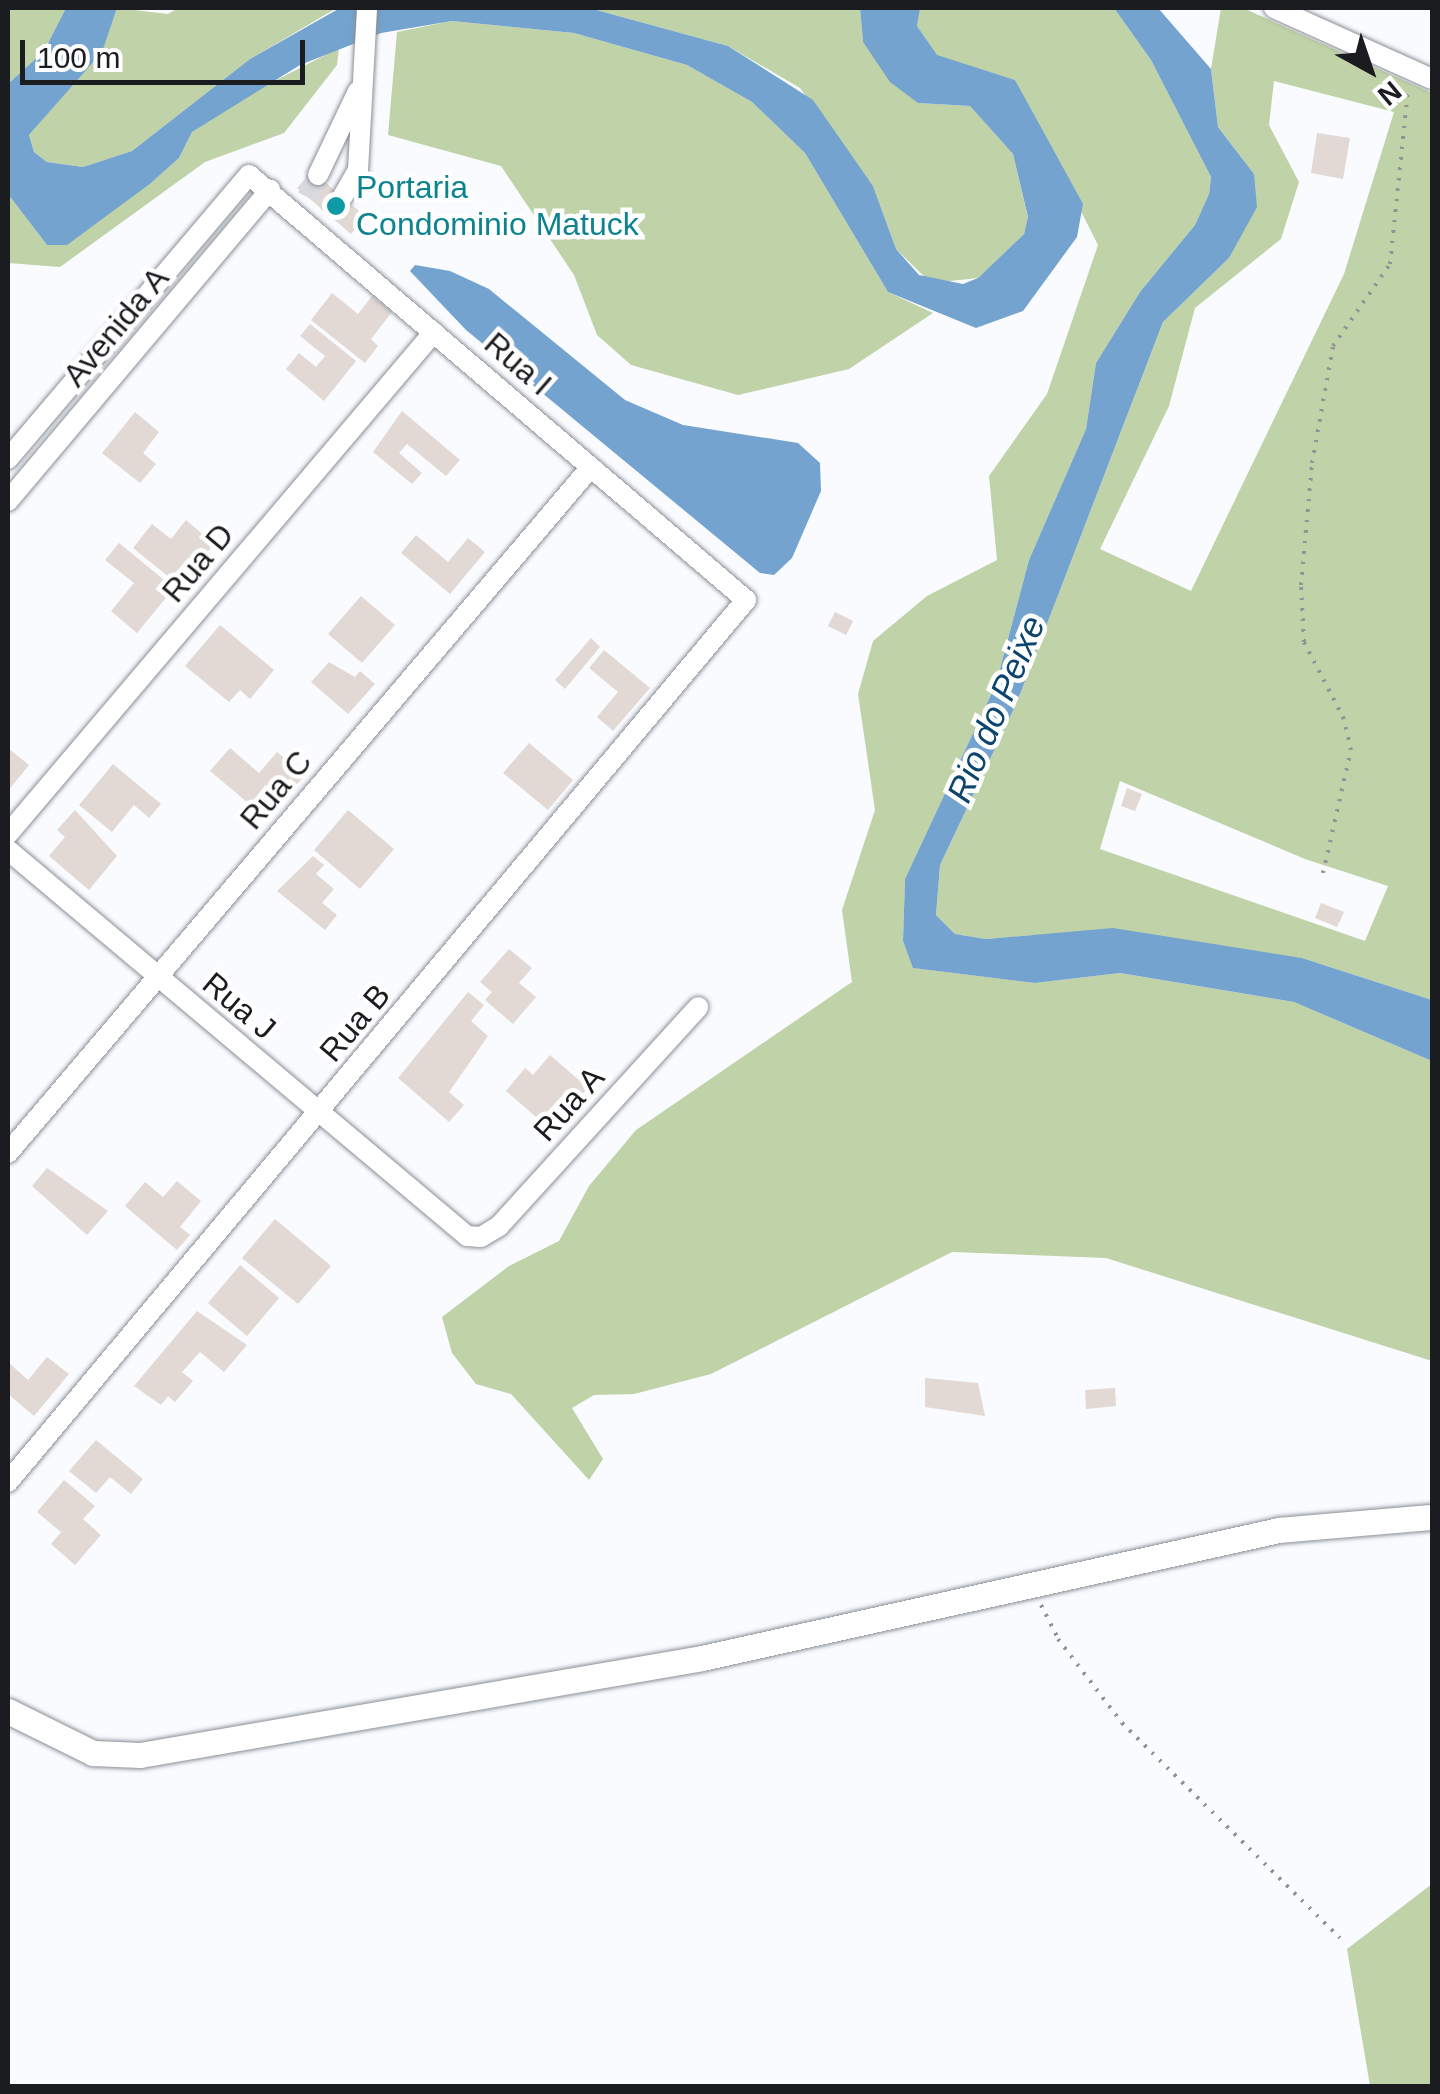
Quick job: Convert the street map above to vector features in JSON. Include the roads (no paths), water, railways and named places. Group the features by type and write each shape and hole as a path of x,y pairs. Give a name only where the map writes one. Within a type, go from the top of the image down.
{"street":[{"path":"343,196 358,170 367,8"},
{"path":"1274,8 1423,74"},
{"path":"318,176 362,78"},
{"name":"Rua I","path":"249,175 302,205 322,222 434,332 746,600"},
{"name":"Avenida A","path":"8,459 249,175"},
{"name":"Avenida A","path":"8,502 270,190"},
{"name":"Rua D","path":"8,834 434,332"},
{"path":"68,389 88,406"},
{"name":"Rua C","path":"8,1153 591,466"},
{"name":"Rua B","path":"8,1482 746,600"},
{"name":"Rua J","path":"8,850 466,1236 481,1237"},
{"name":"Rua A","path":"481,1237 499,1226 698,1007"},
{"path":"8,1711 93,1752 140,1755 702,1658 1279,1530 1432,1517"}],"water":[{"path":"66,8 117,8 102,52 29,135 34,152 47,162 83,167 132,151 250,59 340,8 589,8 728,46 813,100 873,186 896,249 919,275 963,284 978,278 1024,234 1028,217 1013,154 970,106 918,103 890,82 863,42 860,8 920,8 917,26 937,55 1015,80 1083,204 1077,237 1023,311 976,328 888,292 805,153 752,102 687,65 574,33 452,21 381,33 300,65 192,132 179,158 67,245 47,245 8,194 8,84 44,51"},
{"name":"Rio do Peixe","path":"1114,8 1158,8 1211,69 1218,127 1254,174 1257,207 1229,258 1163,322 1017,702 940,865 936,915 955,934 986,939 1113,928 1302,958 1432,1000 1432,1061 1294,1002 1120,973 1035,983 913,968 903,941 905,879 996,684 1029,560 1086,429 1096,363 1140,292 1195,225 1209,194 1211,177 1151,60"},
{"path":"415,265 450,271 489,289 625,400 683,425 798,443 820,463 821,491 792,558 774,575 760,573 466,330 410,271"}],"tunnel":[{"path":"307,197 318,175"},
{"path":"328,215 343,196"}],"place":[{"name":"Portaria Condominio Matuck","path":"336,206"}]}
